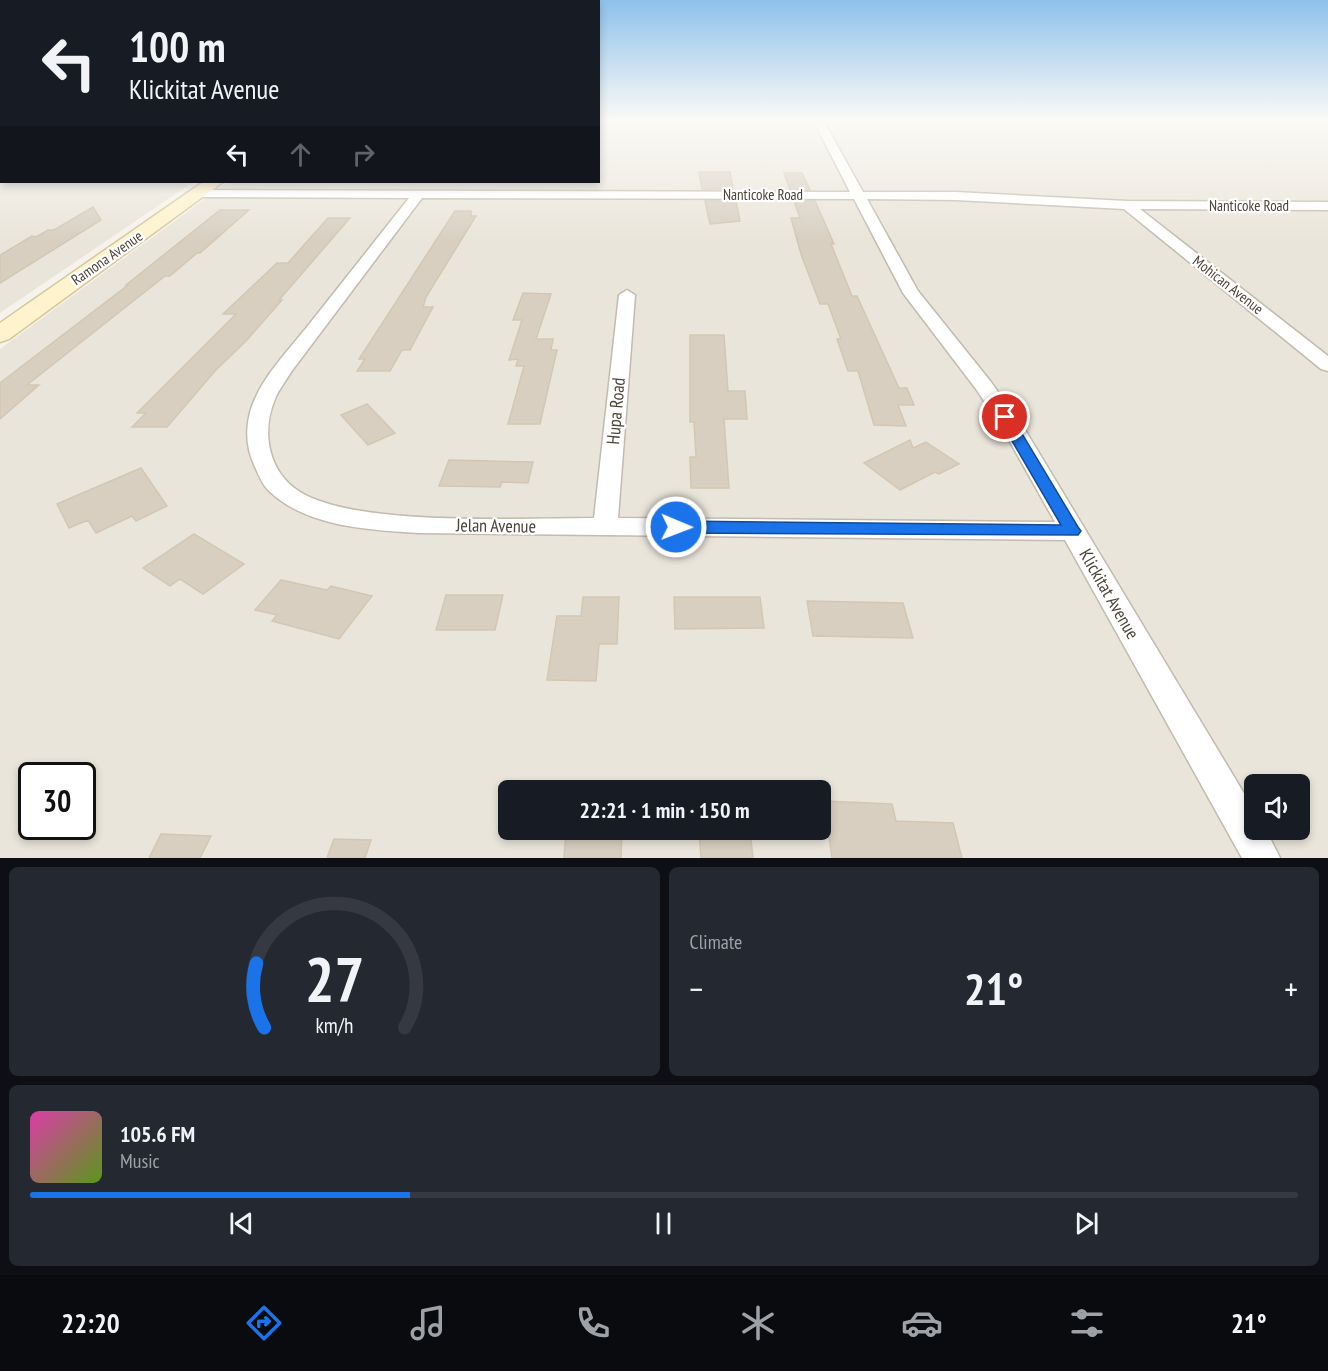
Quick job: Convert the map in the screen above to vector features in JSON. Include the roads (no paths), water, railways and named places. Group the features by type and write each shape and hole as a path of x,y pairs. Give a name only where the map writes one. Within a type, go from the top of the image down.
{"street":[{"name":"Klickitat Avenue","path":"840,160 911,293 984,386 1016,433 1262,858"},
{"name":"Nanticoke Road","path":"206,187 418,194 859,196 991,198 1127,205 1328,206"},
{"name":"Ramona Avenue","path":"0,334 206,187"},
{"name":"Jelan Avenue","path":"418,194 283,370 264,401 256,430 260,458 275,484 302,503 338,515 411,524 1073,531"},
{"name":"Mohican Avenue","path":"1127,205 1328,365"},
{"name":"Hupa Road","path":"606,526 627,295"}]}
